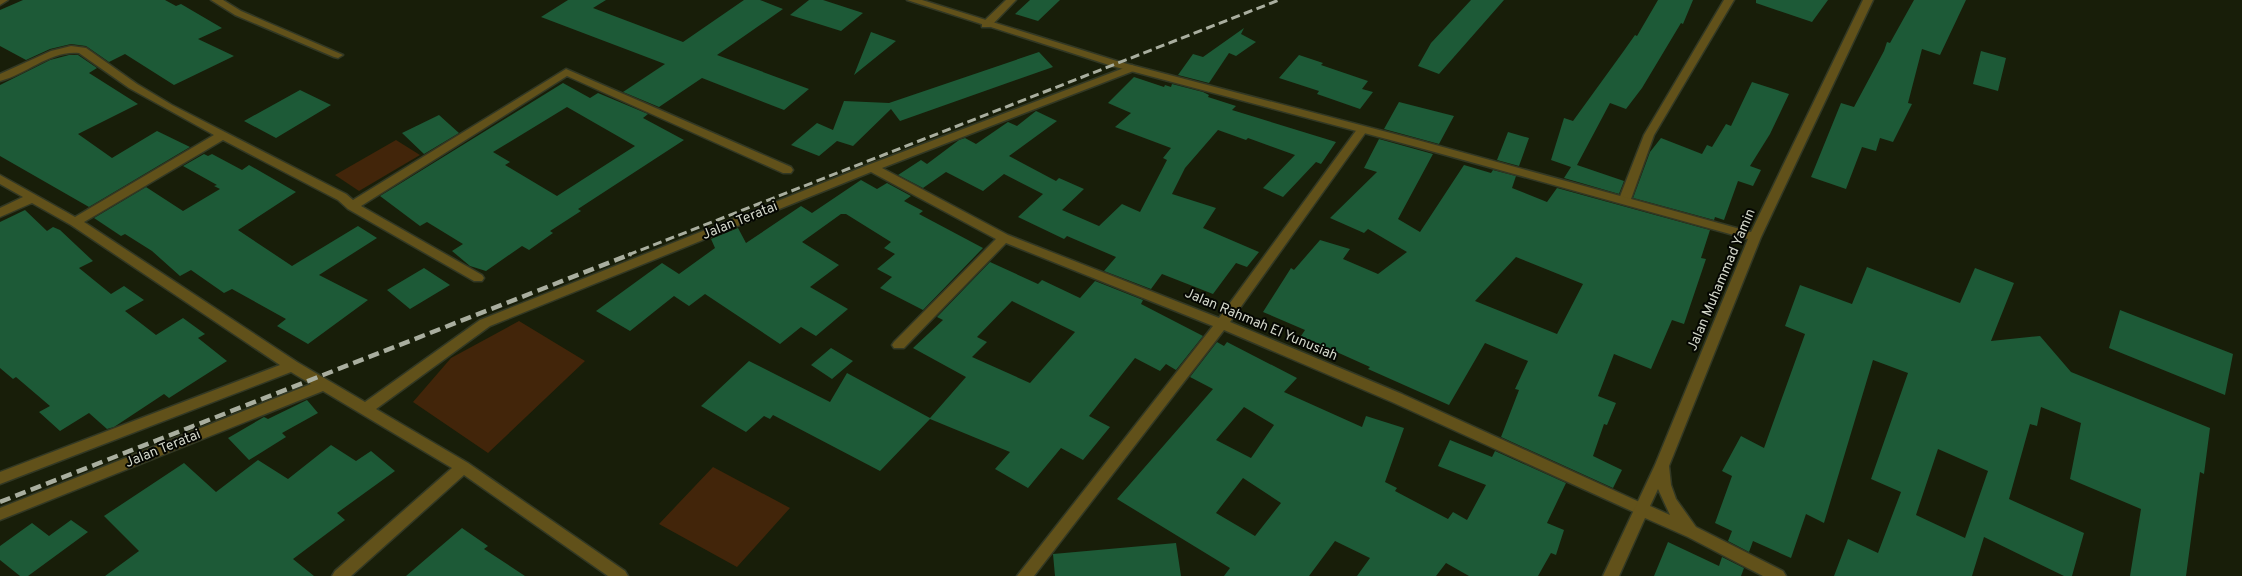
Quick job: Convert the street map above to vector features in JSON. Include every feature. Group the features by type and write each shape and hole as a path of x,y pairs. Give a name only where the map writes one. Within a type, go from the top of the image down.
{"street":[{"path":"216,0 238,13 338,56"},
{"path":"912,0 986,25 1132,68 1625,200 1755,237"},
{"path":"986,25 1011,0"},
{"path":"1625,200 1649,135 1729,0"},
{"name":"Jalan Muhammad Yamin","path":"1611,576 1640,509 1662,465 1755,237 1868,0"},
{"path":"0,78 55,53 71,49 82,50 133,86 221,136 263,155 342,197 352,206 478,278"},
{"name":"Jalan Teratai","path":"367,408 485,323 872,168 1132,68"},
{"path":"352,206 566,72 787,170"},
{"path":"1025,576 1222,324 1362,130"},
{"path":"75,222 221,136"},
{"name":"Jalan Rahmah El Yunusiah","path":"872,168 980,227 1004,238 1222,324 1397,398 1693,532 1778,576"},
{"path":"0,179 75,222 292,366 367,408 464,467 620,576"},
{"path":"0,213 32,198"},
{"path":"898,345 1004,238"},
{"path":"0,478 292,366"},
{"name":"Jalan Teratai","path":"0,514 325,384"},
{"path":"1662,465 1662,486 1680,518 1693,532"},
{"path":"340,576 464,467"}],"shaded area":[{"path":"396,140 420,155 359,191 335,175"},
{"path":"519,321 585,361 488,453 413,402 451,358"},
{"path":"713,467 790,508 737,567 659,524"}],"building":[{"path":"23,0 165,0 176,6 181,4 222,28 198,39 234,56 174,85 125,54 109,62 86,46 71,44 50,49 26,60 0,46 0,10"},
{"path":"568,0 606,0 593,8 683,42 744,0 760,0 783,9 717,55 809,89 784,110 702,78 659,107 623,92 665,64 541,17"},
{"path":"809,0 823,0 863,13 841,31 790,15"},
{"path":"1030,0 1060,0 1038,21 1015,14"},
{"path":"1471,0 1504,0 1439,74 1418,66 1431,43"},
{"path":"1658,0 1693,0 1683,24 1681,23 1642,88 1626,109 1610,103 1577,165 1624,181 1619,194 1564,178 1571,167 1551,160 1564,118 1573,121 1635,35 1637,36"},
{"path":"1756,0 1828,0 1812,22 1756,3"},
{"path":"1914,0 1966,0 1940,55 1922,49 1908,103 1912,104 1893,142 1880,138 1876,151 1862,147 1846,189 1811,177 1841,103 1854,107 1887,42 1890,43"},
{"path":"1244,28 1241,34 1256,42 1236,56 1229,53 1209,83 1178,75 1193,54 1203,57"},
{"path":"871,32 896,41 854,75"},
{"path":"1981,51 2006,58 1998,91 1973,84"},
{"path":"1039,52 1053,67 900,121 891,109 853,146 837,141 819,156 791,145 817,123 833,130 844,101 889,103"},
{"path":"69,55 78,55 97,68 89,73 138,104 78,134 112,158 157,131 190,147 89,207 0,156 0,85 50,60"},
{"path":"1299,55 1323,63 1321,65 1368,81 1362,89 1373,92 1360,109 1317,94 1319,91 1279,78"},
{"path":"1134,77 1164,87 1165,85 1171,87 1172,84 1203,92 1209,95 1208,97 1236,106 1232,110 1336,142 1321,164 1316,162 1283,197 1263,188 1295,155 1248,138 1246,140 1218,130 1185,168 1172,194 1216,208 1203,228 1259,252 1247,267 1236,263 1213,294 1162,274 1151,289 1104,271 1116,257 1067,236 1064,239 1018,217 1043,194 1004,174 983,191 946,172 923,188 898,175 921,160 927,164 959,140 965,138 976,144 1008,122 1017,126 1036,111 1057,121 1009,156 1056,181 1059,178 1084,189 1062,210 1099,226 1122,204 1140,212 1167,160 1163,158 1171,148 1115,127 1131,113 1108,103"},
{"path":"1752,82 1789,94 1770,134 1750,166 1761,170 1753,186 1738,181 1724,220 1715,217 1714,220 1633,198 1650,152 1661,138 1702,154 1707,145 1712,147 1726,124 1731,126"},
{"path":"563,83 590,98 598,93 648,114 643,118 684,140 578,209 581,211 550,231 553,233 529,250 522,246 486,271 470,266 452,251 463,244 427,222 420,226 380,196","holes":["567,107 635,146 557,196 505,165 510,162 493,152"]},
{"path":"300,90 331,105 276,138 244,121"},
{"path":"1399,102 1454,116 1439,144 1384,129"},
{"path":"439,115 459,133 424,154 402,133"},
{"path":"1508,132 1529,138 1519,166 1497,160"},
{"path":"1379,139 1433,154 1398,219 1420,232 1464,165 1491,173 1493,170 1516,176 1512,188 1547,202 1557,188 1710,230 1701,258 1706,259 1684,324 1672,320 1651,369 1614,354 1598,396 1616,403 1607,425 1604,424 1593,456 1622,470 1613,488 1501,437 1519,390 1515,389 1528,361 1485,343 1449,405 1368,369 1370,367 1301,336 1305,330 1263,312 1291,268 1294,270 1320,240 1350,249 1343,259 1378,274 1407,252 1368,229 1364,233 1330,218 1377,172 1364,168","holes":["1516,257 1583,284 1557,334 1475,301"]},
{"path":"204,154 208,156 212,154 242,170 249,165 296,192 238,230 292,266 358,226 377,238 319,275 368,300 308,344 277,326 286,319 232,289 224,293 191,270 180,276 152,251 125,234 121,236 94,218 146,187 183,211 220,189 214,186 217,185 183,166"},
{"path":"861,180 877,189 887,183 911,196 904,201 923,211 919,214 983,248 923,310 880,288 892,277 877,269 895,254 884,248 891,242 846,214 841,214 802,242 839,265 810,287 848,309 816,336 801,327 780,344 705,294 689,306 674,296 630,331 596,311 662,263 679,274 715,248 711,239 738,228 746,243 801,206 812,213"},
{"path":"25,210 47,231 53,227 60,230 93,261 79,268 111,294 124,286 144,300 125,311 156,335 183,318 205,334 198,338 227,361 169,398 164,394 114,427 107,429 89,413 60,431 39,412 50,406 16,377 13,379 0,368 0,222"},
{"path":"990,262 1038,284 1042,280 1080,298 1095,281 1143,300 1141,304 1203,336 1176,370 1166,364 1160,371 1135,358 1089,416 1110,427 1083,460 1061,448 1028,488 995,469 1010,452 930,419 880,471 773,415 770,419 764,416 746,432 701,406 749,361 830,402 847,373 930,418 966,377 913,348 943,320 937,317","holes":["1012,301 1075,332 1030,383 972,357 987,342 977,337"]},
{"path":"1867,267 1960,303 1975,268 2014,283 1991,341 2040,336 2071,372 2210,428 2204,474 2200,472 2186,576 2130,576 2141,509 2070,479 2081,423 2041,407 2037,426 2030,424 2009,499 2084,533 2072,576 2064,576 1984,537 1972,576 1834,576 1848,539 1878,553 1901,492 1871,479 1908,373 1873,360 1824,523 1806,514 1791,558 1753,541 1749,552 1728,541 1732,531 1715,523 1732,476 1722,471 1741,436 1764,448 1805,334 1785,326 1800,285 1852,304","holes":["1938,449 1988,471 1965,538 1916,515"]},
{"path":"424,268 450,285 410,309 387,290"},
{"path":"2120,310 2233,354 2225,395 2109,348"},
{"path":"1217,342 1224,346 1227,342 1297,378 1284,392 1362,427 1366,416 1404,428 1385,482 1397,488 1395,491 1448,519 1453,512 1467,520 1486,485 1438,466 1450,440 1492,457 1495,451 1566,483 1547,523 1564,530 1556,555 1551,553 1538,576 1469,576 1446,563 1436,576 1357,576 1370,558 1335,541 1309,576 1224,576 1230,568 1117,499 1213,389 1190,377","holes":["1244,407 1274,425 1251,458 1216,440","1243,478 1281,503 1255,536 1216,513"]},
{"path":"831,348 853,361 832,379 811,365"},
{"path":"307,400 318,413 282,433 286,437 249,460 228,438 264,417 268,419"},
{"path":"331,445 356,461 371,451 395,471 337,513 345,520 293,559 314,576 105,576 139,551 104,516 184,463 216,492 258,460 288,479"},
{"path":"71,520 88,532 28,576 20,576 0,560 0,546 32,523 49,536"},
{"path":"462,528 488,546 484,549 525,576 406,576"},
{"path":"1668,542 1719,566 1722,557 1744,568 1741,576 1654,576"},
{"path":"1176,543 1181,576 1055,576 1053,554"}],"railway":[{"path":"628,255 1279,0"},
{"path":"0,502 631,254"}]}
